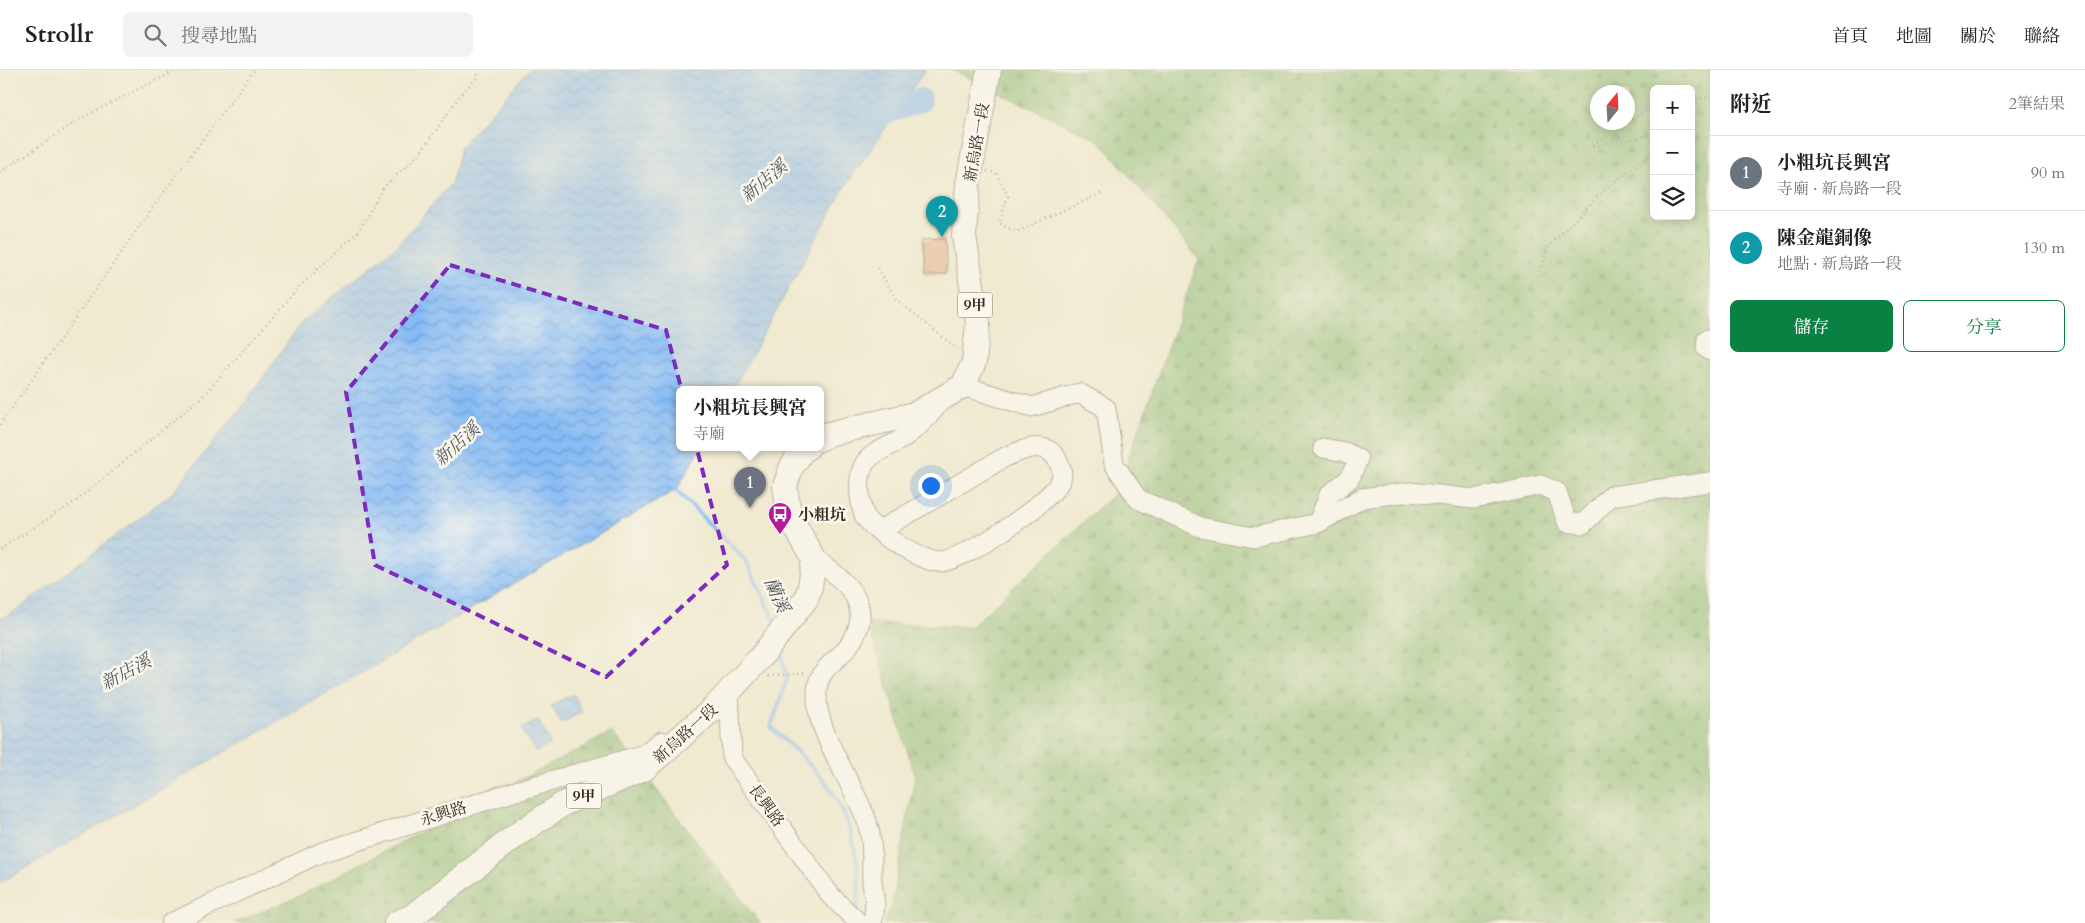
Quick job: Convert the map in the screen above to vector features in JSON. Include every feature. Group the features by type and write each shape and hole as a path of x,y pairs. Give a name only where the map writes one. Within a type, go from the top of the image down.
{"main road":[{"name":"新烏路一段","path":"963,386 974,362 978,323 964,236 972,166 989,70"},
{"path":"824,437 828,434 915,414 942,400 963,386"},
{"path":"802,451 791,468 785,486 789,515 814,559"},
{"name":"新烏路一段","path":"396,923 410,917 518,834 563,804 644,769 722,699 763,666 806,599 810,587 814,559"}],"street":[{"path":"963,386 1032,407 1078,393 1106,408 1114,464 1138,500 1200,527 1254,536 1318,523 1362,498 1410,492 1474,499 1541,485 1557,492 1567,522 1582,524 1610,496 1710,482"},
{"path":"879,531 1005,457 1027,448 1035,446 1048,450 1056,457 1062,471 1061,480 1056,490 1044,502 969,553 949,561 939,562 929,559 909,550 879,531 864,517 860,481 866,462 903,438 927,419 942,400"},
{"path":"1318,523 1329,495 1350,478 1358,459 1345,452 1323,448"},
{"path":"814,559 837,574 852,589 860,614 858,633 845,650 825,668 818,684 818,698 822,724 829,743 852,786 867,822 873,852 872,880 876,911 872,923"},
{"name":"長興路","path":"722,699 732,758 831,896 859,923"},
{"name":"永興路","path":"170,923 320,853 516,790 642,755 666,738 687,717 722,699"}],"path":[{"path":"0,172 85,116 177,70"},
{"path":"0,425 158,200 254,70"},
{"path":"0,549 76,501 202,397 300,286 358,232 383,188 420,152 461,94 477,78 479,70"},
{"path":"1695,99 1710,97"},
{"path":"1635,117 1650,108"},
{"path":"1615,130 1591,146 1650,136"},
{"path":"1695,135 1710,141"},
{"path":"1538,276 1549,246 1602,192 1650,154"},
{"path":"972,166 996,173 1008,196 999,223 1016,232 1104,192"},
{"path":"878,268 896,300 974,362"},
{"path":"763,666 807,673"}],"highlighted area":[{"path":"450,265 666,330 727,565 606,677 375,565 346,392"}],"green space":[{"path":"952,70 1710,70 1710,923 884,923 892,905 915,776 868,623 971,627 1117,491 1199,259 1100,141"},
{"path":"612,732 760,923 234,923 295,898"}],"water":[{"name":"新店溪","path":"529,70 925,70 843,190 735,386 676,386 676,451 699,451 677,489 0,883 0,619 16,611 171,494 245,403 302,322 397,246 452,182 460,147"},
{"path":"573,694 582,712 561,723 551,705"},
{"path":"538,720 551,744 536,752 521,729"}],"building":[{"path":"945,239 947,274 924,275 922,240"}],"waterway":[{"path":"871,118 920,100"},
{"name":"蘭溪","path":"672,486 747,562 776,624"},
{"name":"蘭溪","path":"780,646 787,679 771,727 824,780 844,815 850,831 857,864 858,896 856,911"}],"place":[{"name":"陳金龍銅像","path":"942,237"},
{"name":"小粗坑長興宮","path":"750,508"},
{"name":"小粗坑","path":"780,535"}]}
